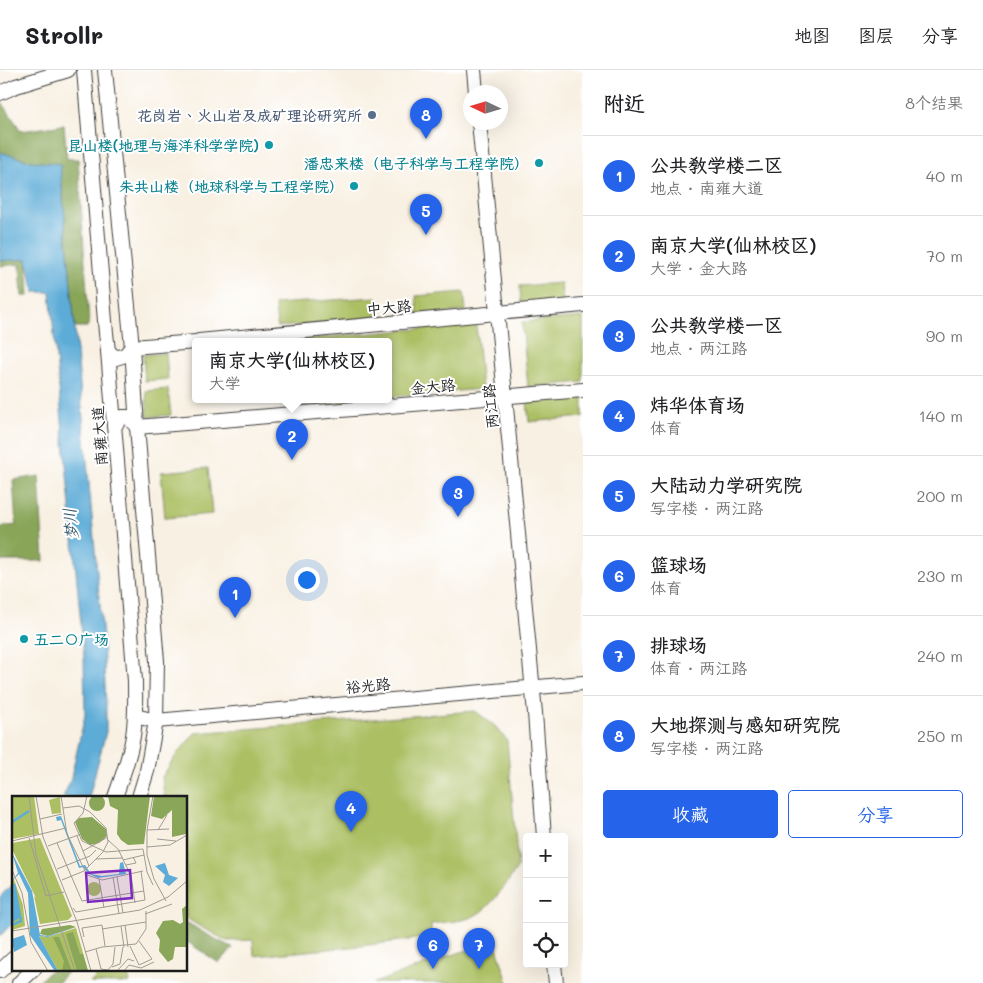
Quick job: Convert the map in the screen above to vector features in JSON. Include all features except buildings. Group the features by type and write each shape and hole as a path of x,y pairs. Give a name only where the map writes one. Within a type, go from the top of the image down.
{"street":[{"path":"0,93 16,86 68,70"},
{"name":"南雍大道","path":"84,70 135,681 133,737 115,796"},
{"path":"105,70 132,347 157,661 156,720 147,770 139,796"},
{"path":"474,70 475,85"},
{"name":"两江路","path":"480,130 535,713 544,833"},
{"name":"中大路","path":"229,338 583,305"},
{"name":"中大路","path":"108,351 116,358 125,355 132,347 192,341"},
{"name":"金大路","path":"114,426 122,417 128,417 137,426 583,390"},
{"name":"裕光路","path":"135,716 156,720 444,696 583,682"},
{"path":"0,971 12,960"},
{"path":"554,968 556,983"},
{"path":"19,983 33,970"}],"green space":[{"path":"2,102 21,131 64,125 67,159 78,159 89,322 87,327 75,327 60,165 30,161 0,152 0,103"},
{"path":"27,259 29,296 22,296 20,264 0,266 0,261"},
{"path":"561,283 563,303 521,306 520,286"},
{"path":"464,292 466,311 418,315 416,296"},
{"path":"376,297 377,320 277,327 275,304"},
{"path":"583,317 583,382 528,387 522,322"},
{"path":"476,324 482,389 392,397 392,338 315,338"},
{"path":"166,353 168,379 145,381 143,355"},
{"path":"168,389 171,415 148,417 146,391"},
{"path":"583,397 583,417 529,422 527,402"},
{"path":"287,403 321,403 287,406"},
{"path":"208,468 212,514 165,518 161,472"},
{"path":"39,476 44,561 0,561 0,527 16,525 13,480"},
{"path":"475,711 495,726 507,740 518,867 496,898 482,911 466,919 431,924 431,937 254,956 253,940 227,941 188,919 188,796 164,796 162,777 177,754 195,733"},
{"path":"188,923 233,948 219,963 188,942"},
{"path":"495,941 508,983 374,983 449,956"},
{"path":"51,970 69,970 57,983 37,983"},
{"path":"103,970 122,970 128,975 130,983 90,983"}],"water":[{"path":"0,152 30,161 60,164 103,638 106,732 89,796 63,796 70,782 85,715 84,657 50,292 34,292 27,259 0,261"},
{"path":"12,884 12,924 0,936 0,897"}],"place":[{"name":"花岗岩、火山岩及成矿理论研究所","path":"372,115"},
{"name":"大地探测与感知研究院","path":"426,139"},
{"name":"昆山楼(地理与海洋科学学院)","path":"269,145"},
{"name":"潘忠来楼（电子科学与工程学院）","path":"539,163"},
{"name":"朱共山楼（地球科学与工程学院）","path":"354,186"},
{"name":"大陆动力学研究院","path":"426,235"},
{"name":"南京大学(仙林校区)","path":"292,460"},
{"name":"公共教学楼一区","path":"458,517"},
{"name":"公共教学楼二区","path":"235,618"},
{"name":"五二〇广场","path":"24,639"},
{"name":"炜华体育场","path":"351,832"},
{"name":"篮球场","path":"433,969"},
{"name":"排球场","path":"479,969"}],"water label":[{"name":"梦川","path":"70,524"}]}
